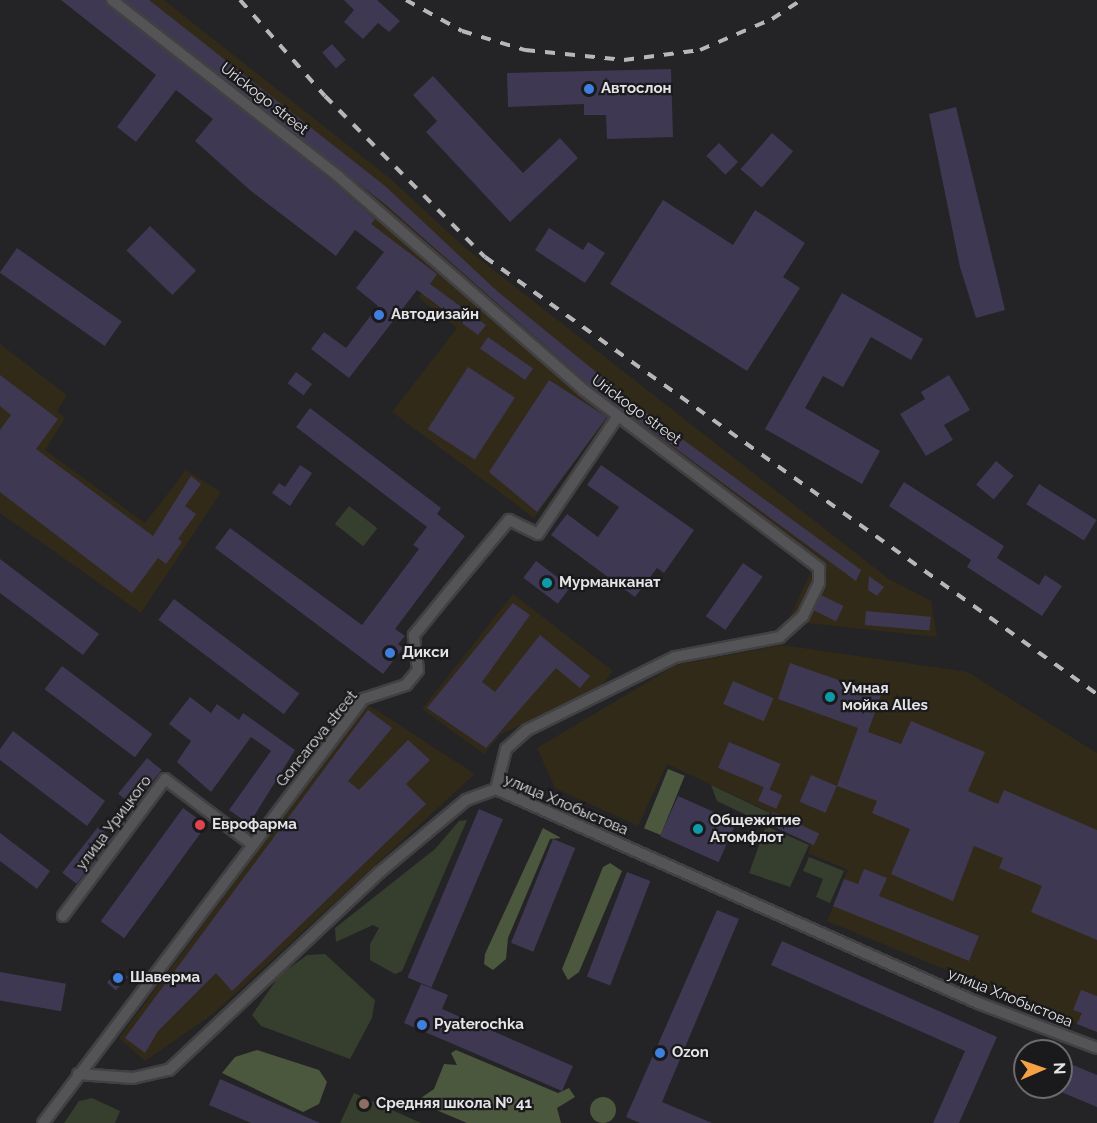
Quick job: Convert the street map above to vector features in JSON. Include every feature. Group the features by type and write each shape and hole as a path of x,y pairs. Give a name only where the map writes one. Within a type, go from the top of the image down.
{"street":[{"name":"Urickogo street","path":"112,0 339,177 618,416 809,556 819,567 819,583 803,616 780,637 675,657 520,734 506,749 496,789"},
{"name":"Goncarova street","path":"78,1074 363,699 406,686 418,670 414,635 509,520 538,534 618,416"},
{"name":"улица Урицкого","path":"63,916 165,778 253,845"},
{"name":"улица Хлобыстова","path":"78,1074 133,1078 169,1070 380,872 466,800 496,789 978,1003 1097,1048"},
{"path":"43,1123 78,1074"}],"shaded area":[{"path":"61,0 164,0 392,180 463,246 889,579 931,601 937,637 788,621 813,567 610,414 534,518 392,412 457,328 418,297 428,286"},
{"path":"0,344 67,395 57,411 65,418 45,450 145,523 186,470 221,492 141,613 0,513"},
{"path":"513,594 613,671 600,687 501,734 484,754 422,709"},
{"path":"782,645 968,672 1097,753 1097,1032 827,921 848,870 808,853 811,844 768,824 772,813 667,764 638,826 555,788 537,748 676,665"},
{"path":"367,704 475,774 213,1014 145,1061 119,1038"}],"green space":[{"path":"349,506 377,528 363,546 335,524"},
{"path":"668,769 685,776 661,835 644,828"},
{"path":"711,785 770,813 765,824 717,801"},
{"path":"467,820 402,971 395,974 370,960 370,944 379,928 373,925 336,942 335,928 435,849 459,821"},
{"path":"766,826 809,845 790,887 749,873"},
{"path":"543,828 561,838 550,839 508,938 506,959 493,970 484,964 485,954"},
{"path":"809,857 844,871 830,903 816,897 823,879 803,871"},
{"path":"610,863 622,871 579,972 568,980 562,969 603,867"},
{"path":"325,954 375,1000 372,1018 350,1059 261,1026 252,1015 279,976 307,955"},
{"path":"257,1050 319,1070 327,1082 319,1104 303,1112 222,1073 235,1057"},
{"path":"456,1050 558,1093 569,1088 575,1097 557,1108 561,1123 467,1123 422,1104 418,1100 434,1089 444,1064 457,1065 451,1053"},
{"name":"Средняя школа № 41","path":"354,1093 421,1123 340,1123"},
{"path":"603,1097 612,1101 616,1110 612,1119 603,1123 594,1119 590,1110 594,1101"},
{"path":"92,1098 120,1111 115,1123 64,1123 79,1101"}],"building":[{"path":"61,0 105,0 334,183 375,219 371,224 437,274 430,284 486,325 478,335 417,290 349,378 311,349 324,332 346,348 378,306 356,288 384,252 355,230 336,256 251,191 195,141 213,119 176,90 136,142 117,127 156,75"},
{"path":"124,0 149,0 385,186 497,291 640,408 861,570 856,581 592,387 386,205"},
{"path":"344,0 377,0 400,21 389,32 378,23 363,39 344,22 354,10"},
{"path":"332,44 346,60 336,68 322,53"},
{"name":"Автослон","path":"671,69 673,137 607,139 606,115 584,115 584,104 508,107 507,73"},
{"path":"433,76 523,173 560,138 578,158 510,222 426,132 437,121 413,95"},
{"path":"956,107 1005,310 976,318 960,267 929,114"},
{"path":"772,133 793,151 762,188 741,169"},
{"path":"719,143 738,162 725,175 706,156"},
{"path":"663,200 733,245 755,210 805,243 783,277 800,288 747,371 610,284"},
{"path":"150,226 196,270 172,295 126,250"},
{"path":"549,228 583,250 588,242 605,253 585,283 535,250"},
{"path":"17,248 122,321 105,346 0,273"},
{"path":"842,293 923,339 911,360 871,337 843,387 823,376 805,408 880,451 862,484 765,429"},
{"path":"488,337 533,369 525,380 480,348"},
{"path":"468,367 515,397 475,460 428,429"},
{"path":"296,372 312,384 304,395 288,383"},
{"path":"0,375 58,419 36,449 153,536 191,476 201,484 185,506 196,514 178,539 182,542 166,564 158,558 132,593 0,492 0,430 11,415 0,406"},
{"path":"949,375 970,410 944,425 953,440 926,456 900,414 925,399 921,392"},
{"path":"549,380 607,417 537,512 489,472"},
{"path":"310,408 441,508 437,514 465,536 395,629 405,636 398,644 403,648 383,674 215,548 230,528 362,625 419,549 413,545 427,527 296,427"},
{"path":"996,461 1014,476 994,500 976,485"},
{"path":"300,465 312,473 290,506 272,493 279,483 285,487"},
{"path":"601,465 694,530 664,573 657,568 635,597 551,535 567,514 598,537 619,507 587,485"},
{"path":"904,482 1004,546 997,558 1039,585 1045,575 1062,586 1042,616 967,567 971,560 889,506"},
{"path":"1039,484 1097,520 1084,540 1026,504"},
{"path":"0,559 99,634 83,655 0,593"},
{"name":"Мурманканат","path":"536,561 570,587 558,604 523,578"},
{"path":"743,563 763,577 725,630 706,616"},
{"path":"869,576 884,587 877,596 868,590"},
{"path":"821,595 843,606 836,621 814,610"},
{"path":"174,599 299,693 284,714 158,620"},
{"path":"513,603 530,615 482,682 495,692 540,635 590,676 580,688 556,668 486,748 427,708"},
{"path":"866,611 931,617 930,631 865,625"},
{"path":"790,663 881,695 868,732 901,744 911,721 985,752 968,791 998,804 1004,790 1097,830 1097,940 1031,912 1042,886 999,868 1003,858 974,846 953,901 891,874 910,829 872,813 877,801 837,786 858,728 778,699"},
{"path":"62,666 152,734 135,757 45,689"},
{"path":"733,681 774,698 764,721 723,704"},
{"path":"190,697 211,713 217,704 239,720 243,713 295,750 249,824 229,810 271,751 251,737 211,792 177,762 191,741 169,724"},
{"path":"368,710 392,728 348,781 359,790 408,740 430,760 406,784 426,804 232,991 216,973 158,1031 145,1053 125,1038"},
{"path":"13,731 105,801 87,826 0,760 0,749"},
{"path":"729,742 781,764 770,790 718,768"},
{"path":"147,758 162,770 133,806 118,794"},
{"path":"811,775 837,786 825,813 800,802"},
{"path":"764,787 782,795 776,809 758,801"},
{"name":"Общежитие Атомфлот","path":"678,796 736,822 719,862 660,836"},
{"path":"183,808 206,825 124,938 101,921"},
{"path":"479,809 503,819 431,988 407,977"},
{"path":"773,812 819,834 814,845 768,824"},
{"path":"98,827 112,838 76,884 62,873"},
{"path":"0,833 50,871 37,889 0,861"},
{"path":"553,839 575,848 533,952 511,943"},
{"path":"864,869 887,878 879,896 979,936 969,961 833,906 844,879 858,884"},
{"path":"627,872 650,881 610,986 587,977"},
{"path":"717,910 739,919 662,1102 712,1123 640,1123 626,1117"},
{"path":"782,941 997,1037 959,1123 933,1123 965,1051 771,965"},
{"path":"119,969 128,977 116,990 107,982"},
{"path":"0,972 66,984 61,1011 0,1000"},
{"path":"421,984 448,995 442,1009 573,1066 562,1091 404,1023"},
{"path":"1081,990 1097,996 1097,1032 1077,1024 1082,1013 1073,1010"},
{"path":"1073,1065 1097,1075 1097,1107 1073,1097"},
{"path":"220,1079 320,1123 251,1123 209,1105"}],"railway":[{"path":"240,0 325,96 485,257 1097,694"},
{"path":"406,0 462,31 525,50 624,60 700,50 772,19 801,0"}],"place":[{"name":"Автослон","path":"589,89"},
{"name":"Автодизайн","path":"379,315"},
{"name":"Мурманканат","path":"547,583"},
{"name":"Дикси","path":"390,653"},
{"name":"Умная мойка Alles","path":"830,697"},
{"name":"Еврофарма","path":"200,825"},
{"name":"Общежитие Атомфлот","path":"698,829"},
{"name":"Шаверма","path":"118,978"},
{"name":"Pyaterochka","path":"422,1025"},
{"name":"Ozon","path":"660,1053"},
{"name":"Средняя школа № 41","path":"364,1104"}]}
